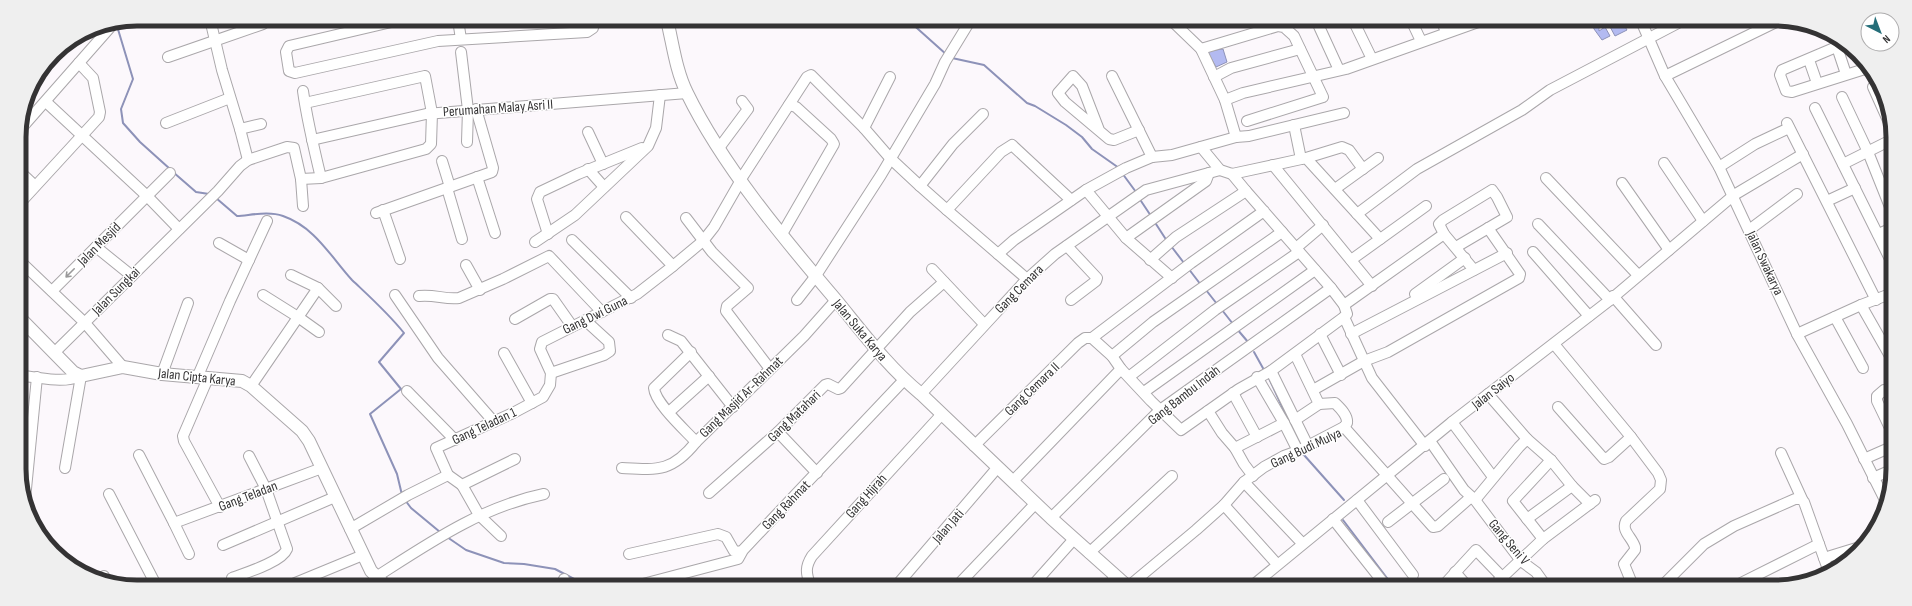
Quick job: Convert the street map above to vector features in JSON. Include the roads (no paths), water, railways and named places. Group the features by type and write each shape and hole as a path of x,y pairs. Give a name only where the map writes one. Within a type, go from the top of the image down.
{"main road":[{"name":"Jalan Suka Karya","path":"669,26 680,78 707,130 741,180 815,277 836,300 876,351 904,380 921,394 974,446 1089,553 1111,580"},
{"path":"26,324 73,372 81,376"},
{"name":"Jalan Cipta Karya","path":"81,376 123,366 162,374 242,381 251,386 302,431 309,441 371,571 380,580"}],"street":[{"path":"212,26 248,160 292,147 295,150 301,179 303,206"},
{"path":"168,57 257,26"},
{"path":"374,26 289,46 286,52 289,71 295,73 438,41 587,32 593,28 593,26"},
{"path":"459,26 461,39"},
{"path":"796,300 815,277 890,158 935,84 945,62 967,26"},
{"path":"1178,26 1201,49 1225,100 1236,137"},
{"path":"1201,49 1230,39 1280,26 1292,33 1323,95 1322,99 1247,121"},
{"path":"1319,26 1339,70"},
{"path":"1356,26 1372,59"},
{"path":"1414,26 1421,41"},
{"path":"1444,26 1446,32"},
{"path":"1225,100 1244,93 1339,70 1464,26"},
{"name":"Jalan Swakarya","path":"1643,26 1665,76 1734,195 1797,334 1883,496"},
{"path":"1357,214 1417,169 1522,110 1550,90 1672,26"},
{"path":"1665,76 1768,26"},
{"path":"27,122 109,30"},
{"path":"1839,46 1809,60 1783,69 1780,76 1786,90 1788,92 1863,69"},
{"path":"1839,46 1846,74"},
{"path":"1214,77 1231,68 1300,50"},
{"path":"400,260 380,212 491,172 494,169 472,110 461,52"},
{"path":"1809,60 1817,82"},
{"path":"26,195 82,137 99,117 100,112 93,78 79,63"},
{"name":"Gang Dwi Guna","path":"551,373 540,345 547,338 586,321 631,298 673,266 703,240 714,227 741,180 807,76 811,75 864,128"},
{"path":"301,179 321,178 429,148 432,143 432,113 426,78 423,76 305,104"},
{"path":"1099,130 1082,86 1073,76 1058,93 1065,102 1112,141 1138,130"},
{"path":"1112,76 1152,157"},
{"path":"890,77 864,128 890,158 920,186 1027,279"},
{"path":"1873,87 1879,99"},
{"path":"303,91 321,178"},
{"name":"Perumahan Malay Asri II","path":"312,140 432,113 687,93"},
{"path":"535,242 575,215 648,146 656,128 660,95"},
{"path":"1842,97 1868,152 1886,197"},
{"path":"166,123 230,98"},
{"path":"719,148 748,109 742,101"},
{"path":"46,102 147,196 179,229"},
{"path":"782,234 834,144 831,139 796,107 789,105"},
{"path":"1815,108 1886,251"},
{"path":"467,142 472,110"},
{"path":"998,254 1014,240 1086,190 1126,168 1152,157 1172,155 1236,137 1344,113"},
{"path":"920,186 953,144 983,114"},
{"path":"240,129 261,124"},
{"path":"1294,125 1304,158 1380,239"},
{"path":"1719,167 1788,125 1876,300"},
{"path":"588,132 603,164"},
{"path":"1843,164 1886,143"},
{"path":"947,210 1001,152 1012,145 1071,200"},
{"path":"548,234 537,199 538,194 588,170 648,146"},
{"path":"1201,146 1220,170 1232,174 1345,147 1363,169"},
{"name":"Jalan Saiyo","path":"1259,580 1302,543 1388,476 1452,422 1612,298 1734,195 1803,154"},
{"path":"1334,189 1378,158"},
{"name":"Jalan Sungkai","path":"54,353 218,191 240,166 248,160"},
{"path":"442,161 462,239"},
{"path":"1664,163 1703,220"},
{"path":"1273,165 1372,286"},
{"path":"588,170 604,188"},
{"path":"1126,238 1206,181 1209,173 1220,170"},
{"name":"Jalan Mesjid","path":"52,291 170,173"},
{"name":"Gang Cemara","path":"921,394 1027,279 1055,254 1110,217 1146,190 1209,173"},
{"path":"1092,338 1112,356 1121,369 1130,376 1160,410 1181,430 1233,393 1295,354 1347,314 1344,305 1331,288 1232,174"},
{"path":"26,177 34,185"},
{"path":"477,177 494,233"},
{"path":"1546,178 1638,275"},
{"path":"1622,183 1668,250"},
{"path":"1827,201 1855,188"},
{"path":"1086,190 1126,238 1172,278"},
{"path":"1456,247 1507,217 1492,190 1441,221 1440,225 1444,234 1474,270"},
{"path":"1150,260 1176,237 1246,191"},
{"path":"1749,230 1797,194"},
{"path":"1351,260 1426,206"},
{"name":"Gang Cemara II","path":"974,446 1078,343 1085,338 1092,338 1264,211"},
{"path":"626,217 673,266"},
{"path":"686,218 703,240 748,288 727,306 726,312 770,369"},
{"path":"220,507 184,442 183,436 202,378 249,260 267,221"},
{"path":"1538,224 1612,298 1656,345"},
{"path":"1130,376 1215,310 1298,250 1323,226"},
{"path":"1313,390 1364,361 1388,352 1518,280 1520,274 1507,253 1488,228"},
{"path":"1878,234 1886,231"},
{"path":"1112,356 1153,322 1282,232"},
{"path":"1344,305 1444,234"},
{"path":"572,240 631,298"},
{"path":"219,244 249,260"},
{"path":"1067,246 1097,278 1071,300"},
{"path":"96,247 132,276"},
{"path":"1533,252 1589,316"},
{"path":"1352,334 1388,313 1507,253"},
{"path":"418,296 431,294 452,300 480,290 549,256 602,312"},
{"path":"1388,313 1465,258"},
{"path":"466,265 480,290"},
{"path":"26,267 85,323 123,366"},
{"path":"932,270 984,324"},
{"path":"1144,392 1230,329 1315,270"},
{"path":"291,275 318,288 336,306"},
{"path":"876,351 910,312 944,282"},
{"path":"251,386 318,288"},
{"name":"Gang Bambu Indah","path":"1051,518 1160,410 1331,288"},
{"path":"263,295 319,332"},
{"path":"395,295 438,358 494,422"},
{"path":"1797,334 1861,305 1886,296"},
{"path":"515,319 550,299 553,299 572,326"},
{"name":"Gang Masjid Ar-Rahmat","path":"691,352 654,388 654,392 661,403 696,442 804,336 836,300"},
{"path":"162,374 188,303"},
{"path":"1861,305 1886,349"},
{"name":"Gang Seni V","path":"1344,317 1372,378 1428,443 1521,561 1536,572 1542,580"},
{"path":"1835,318 1862,368"},
{"path":"504,353 532,403 543,397 550,385 551,373 604,355 610,351 609,342 586,321"},
{"path":"1320,334 1341,375"},
{"path":"668,335 681,341 691,352 733,407"},
{"path":"1554,344 1631,437 1658,473 1661,480 1660,489 1626,521 1624,525 1624,529 1635,547 1635,550 1624,564 1631,580"},
{"name":"Gang Matahari","path":"709,493 778,432 825,385 828,384 838,389 841,388 876,351"},
{"path":"1295,354 1319,404"},
{"path":"1013,481 1121,369"},
{"path":"1265,374 1295,420 1308,446"},
{"path":"1265,374 1284,423 1298,452"},
{"path":"26,376 60,381 71,380 81,376"},
{"path":"65,468 81,376"},
{"path":"669,412 709,376"},
{"path":"27,481 37,377"},
{"name":"Gang Rahmat","path":"659,580 735,561 741,552 904,380"},
{"path":"1884,390 1877,396 1877,400 1886,420"},
{"path":"407,391 454,440"},
{"path":"1233,393 1257,437"},
{"path":"1488,394 1527,440 1551,460 1572,486 1593,502 1543,539 1500,580"},
{"name":"Gang Teladan 1","path":"448,475 436,448 532,403"},
{"path":"1295,420 1319,404 1334,403 1341,409 1347,420 1344,427"},
{"path":"1558,407 1604,459 1609,457 1631,437"},
{"path":"1208,411 1222,433 1235,448 1244,464 1249,479 1302,543"},
{"name":"Gang Hijrah","path":"808,580 806,564 812,556 942,414"},
{"path":"1452,422 1493,477"},
{"path":"1235,448 1284,423"},
{"name":"Gang Budi Mulya","path":"1136,580 1224,505 1249,479 1284,456 1298,452 1344,427 1433,527 1438,526 1473,499"},
{"path":"778,432 817,473"},
{"path":"1473,499 1527,440"},
{"path":"622,468 663,469 684,456 696,442"},
{"path":"1864,459 1886,449"},
{"path":"1781,453 1802,499 1827,567"},
{"path":"139,455 189,554"},
{"path":"232,578 255,569 283,555 287,549 266,490 250,456"},
{"path":"462,485 515,459"},
{"path":"1543,539 1513,501 1551,460"},
{"name":"Jalan Jati","path":"901,580 998,467"},
{"name":"Gang Teladan","path":"174,523 322,468"},
{"path":"1873,478 1886,472"},
{"path":"350,529 404,497 448,475 462,485 479,515 501,536"},
{"path":"1089,553 1172,476"},
{"path":"1388,522 1444,479"},
{"path":"1527,519 1572,486"},
{"path":"109,494 153,580"},
{"path":"380,580 445,534 479,515 544,494"},
{"path":"223,545 336,497"},
{"path":"1668,580 1704,544 1734,526 1796,499 1802,499"},
{"path":"1357,500 1413,575"},
{"path":"963,580 1036,503"},
{"path":"1224,505 1277,564"},
{"path":"1333,519 1381,580"},
{"path":"628,554 718,534 726,537 734,551 741,552"},
{"path":"1037,580 1074,539"},
{"path":"1747,580 1819,544"},
{"path":"1824,558 1852,549"},
{"path":"1448,580 1476,550 1502,578"},
{"path":"302,580 363,555"},
{"path":"1454,572 1461,580"}],"water":[{"path":"1593,26 1599,26 1599,31 1605,27 1610,36 1602,40"},
{"path":"1610,26 1625,26 1627,30 1615,36"},
{"path":"1223,49 1227,62 1216,67 1207,51"}],"waterway":[{"path":"915,26 947,55"},
{"path":"117,28 133,79 121,109 123,123 140,142 170,169"},
{"path":"952,58 984,65 1027,103 1035,106 1066,125 1082,137 1092,149 1119,168"},
{"path":"173,172 196,192 209,194"},
{"path":"1122,173 1136,192"},
{"path":"216,198 237,216 272,214 283,216 304,227 322,244 352,280 404,333 379,362 401,389 370,414 397,474 402,495"},
{"path":"1139,198 1151,216"},
{"path":"1154,221 1167,241"},
{"path":"1171,246 1184,263"},
{"path":"1188,268 1201,285"},
{"path":"1206,290 1217,304"},
{"path":"1222,310 1233,324"},
{"path":"1237,329 1248,342"},
{"path":"1254,352 1264,370"},
{"path":"1268,376 1295,435"},
{"path":"1304,455 1344,500"},
{"path":"405,500 411,508 440,532"},
{"path":"1343,520 1388,580"},
{"path":"447,537 466,550 504,563 524,564 555,569 576,580"}]}
